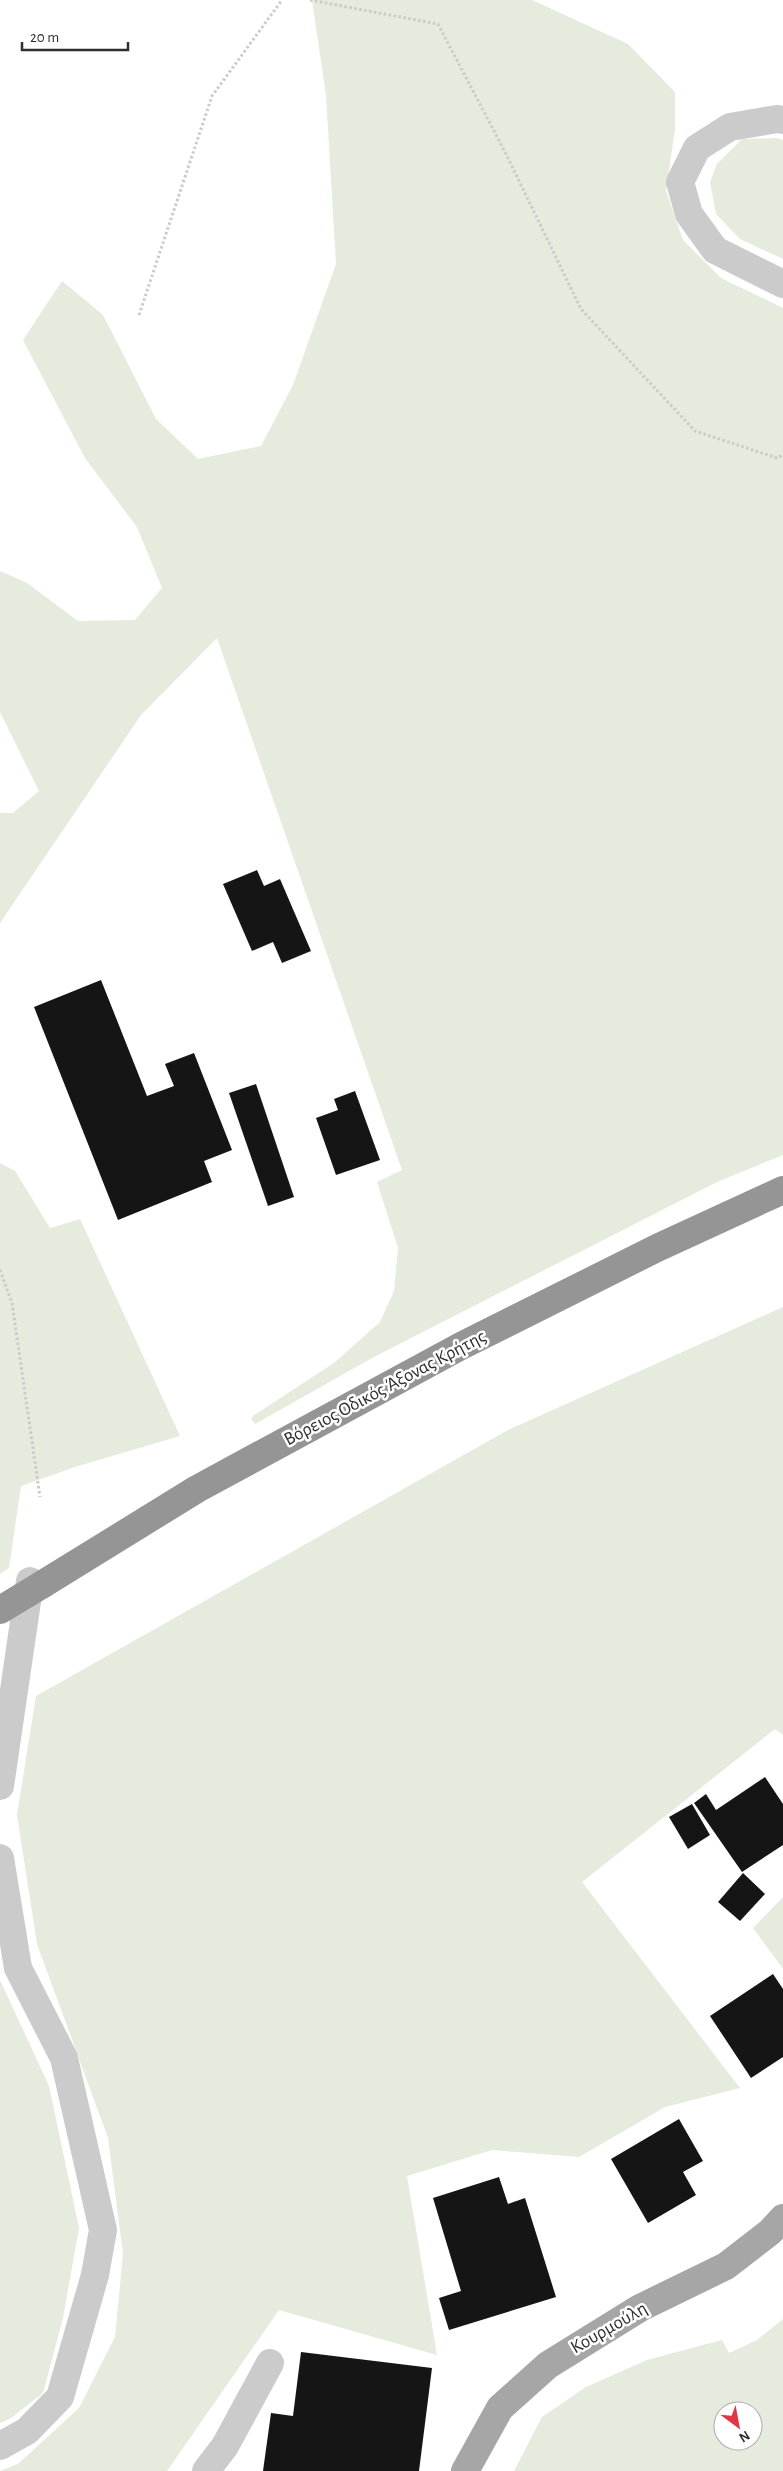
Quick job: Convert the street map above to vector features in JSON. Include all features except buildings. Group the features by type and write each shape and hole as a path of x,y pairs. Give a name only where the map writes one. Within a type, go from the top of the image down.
{"highway":[{"name":"Βόρειος Οδικός Άξονας Κρήτης","path":"0,1610 37,1582 197,1489 461,1346 657,1248 783,1190"}],"main road":[{"name":"Κουρμούλη","path":"465,2471 500,2408 548,2365 640,2308 726,2266 770,2232 783,2218"}],"street":[{"path":"783,120 777,119 730,127 697,148 680,182 689,214 715,250 783,284"},
{"path":"0,1786 37,1582"},
{"path":"0,1858 18,1968 64,2058 103,2230 95,2274 60,2397 27,2431 0,2446"},
{"path":"206,2471 225,2446 270,2363"}],"path":[{"path":"139,315 212,96 282,0"},
{"path":"310,0 438,24 506,152 581,309 695,431 777,458 783,455"},
{"path":"0,1270 12,1303 40,1497"}],"shaded area":[{"path":"312,0 532,0 628,44 675,92 675,129 666,191 683,240 721,278 783,308 783,1155 717,1182 372,1358 255,1424 251,1419 253,1416 334,1363 380,1322 394,1291 398,1248 377,1182 402,1170 217,638 141,715 0,923 0,813 13,813 39,791 0,712 0,571 27,583 78,621 135,620 162,588 137,527 85,458 23,340 62,281 103,315 156,419 198,459 261,446 293,385 336,264 326,95"},
{"path":"777,138 783,140 783,259 740,239 716,214 710,182 717,164 742,139"},
{"path":"0,1163 15,1171 50,1228 80,1219 180,1436 78,1466 21,1486 9,1568 0,1574"},
{"path":"783,1307 783,1735 775,1729 582,1882 740,2088 665,2107 579,2157 492,2150 407,2176 437,2355 279,2310 167,2471 0,2471 18,2464 79,2408 115,2337 123,2254 108,2138 37,1944 17,1815 36,1696 508,1430"},
{"path":"783,1897 783,1969 753,1928"},
{"path":"0,1980 49,2086 79,2228 63,2318 43,2393 11,2418 0,2423"},
{"path":"783,2319 783,2471 514,2471 542,2417 586,2387 647,2360 722,2340 729,2353 757,2340"}]}
